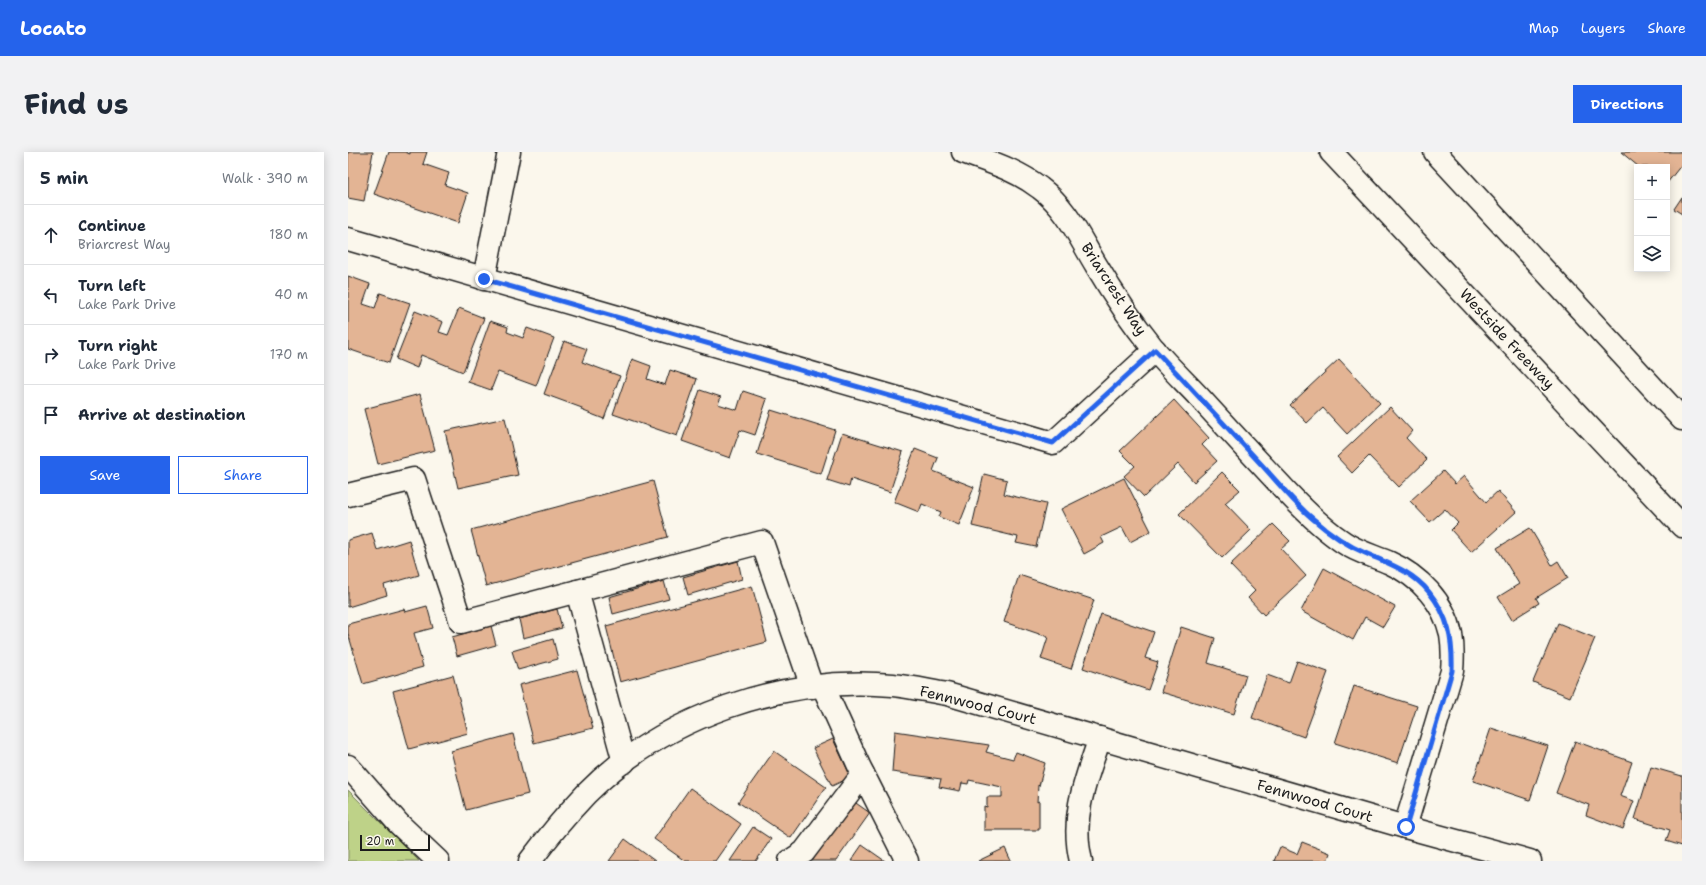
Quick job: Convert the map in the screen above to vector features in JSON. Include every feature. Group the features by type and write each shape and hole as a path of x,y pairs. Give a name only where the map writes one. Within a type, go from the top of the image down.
{"main road":[{"path":"484,279 509,152"},
{"name":"Briarcrest Way","path":"963,152 1018,173 1040,188 1056,202 1072,222 1124,311 1155,350 1311,518 1344,543 1391,563 1412,575 1428,590 1442,611 1451,634 1453,651 1452,671 1406,827"},
{"name":"Westside Freeway","path":"1331,152 1682,526"},
{"path":"1435,152 1682,419"},
{"path":"348,239 1053,443 1155,350"},
{"path":"348,495 414,479 461,622 762,542 818,687 907,861"},
{"path":"577,591 624,762"},
{"name":"Fennwood Court","path":"530,861 555,828 587,793 624,762 663,736 706,715 751,698 791,690 839,684 893,685 947,694 1406,827 1530,861"},
{"path":"1081,861 1077,847 1077,820 1081,794 1100,738"},
{"path":"348,766 398,823 438,861"},
{"path":"790,861 804,852 863,774"}],"green space":[{"path":"348,790 419,861 348,861"}],"building":[{"path":"348,152 373,152 364,201 348,198"},
{"path":"389,152 405,152 410,154 410,152 427,152 423,164 449,173 445,185 468,193 458,223 374,194"},
{"path":"1621,152 1682,152 1682,164 1670,179 1670,164 1635,164"},
{"path":"1682,197 1682,214 1674,209"},
{"path":"348,276 370,284 363,304 375,308 380,293 410,303 389,363 348,349"},
{"path":"459,308 484,318 463,372 421,355 417,368 396,359 415,311 443,322 439,332 448,335"},
{"path":"490,321 508,327 507,332 523,338 527,328 554,338 536,386 498,372 491,390 468,382"},
{"path":"564,341 587,349 582,362 620,376 604,419 581,410 582,408 544,394"},
{"path":"632,359 651,366 647,379 665,385 670,370 697,379 677,436 613,414"},
{"path":"1339,359 1380,403 1347,434 1323,408 1307,423 1290,405"},
{"path":"700,390 721,397 718,404 737,410 743,391 767,399 755,435 740,430 730,458 682,441"},
{"path":"420,394 435,450 378,464 364,409"},
{"path":"1174,400 1209,438 1202,445 1217,461 1194,482 1178,464 1144,497 1124,476 1135,466 1120,451"},
{"path":"1390,407 1412,431 1406,438 1427,460 1399,487 1369,456 1352,473 1337,457"},
{"path":"771,410 835,430 821,474 757,454"},
{"path":"505,418 518,475 458,488 445,431"},
{"path":"842,433 903,452 890,492 851,479 849,487 827,480"},
{"path":"915,449 938,458 933,471 974,487 959,525 939,517 941,512 922,504 919,512 894,502"},
{"path":"1443,471 1455,484 1464,476 1486,502 1498,491 1516,512 1471,552 1451,530 1458,523 1445,509 1430,522 1410,501"},
{"path":"1222,472 1240,490 1225,503 1251,530 1222,558 1179,514"},
{"path":"984,474 1007,480 1004,494 1046,504 1036,547 1016,543 1018,537 972,526"},
{"path":"1124,478 1151,531 1130,542 1122,527 1101,537 1104,543 1084,554 1061,509"},
{"path":"653,481 668,537 486,586 471,530"},
{"path":"1273,524 1290,541 1281,549 1306,576 1264,615 1248,598 1255,591 1230,565"},
{"path":"1530,528 1552,565 1558,561 1568,578 1536,598 1539,603 1512,620 1498,597 1519,584 1497,548"},
{"path":"372,533 377,550 409,540 419,575 384,585 387,595 348,607 348,540"},
{"path":"738,561 742,579 688,595 683,577"},
{"path":"1324,568 1395,607 1383,627 1365,617 1353,640 1301,611"},
{"path":"1019,575 1094,600 1071,669 1041,659 1048,637 1004,622"},
{"path":"664,581 669,599 613,614 609,597"},
{"path":"752,586 767,642 620,682 606,626"},
{"path":"427,606 433,628 414,633 423,667 363,684 348,633 348,624 404,609 405,612"},
{"path":"557,609 562,628 523,638 519,619"},
{"path":"1101,614 1154,632 1145,658 1158,662 1148,690 1083,668"},
{"path":"1558,623 1595,638 1570,697 1533,682"},
{"path":"491,626 496,645 457,656 452,637"},
{"path":"1181,627 1215,638 1208,663 1246,675 1234,714 1161,692"},
{"path":"553,639 558,659 518,670 512,651"},
{"path":"1297,661 1328,672 1304,737 1252,718 1267,675 1289,683"},
{"path":"577,670 593,728 534,743 519,685"},
{"path":"453,675 468,733 409,749 393,691"},
{"path":"1354,686 1417,706 1398,763 1335,743"},
{"path":"1491,728 1548,746 1530,800 1473,781"},
{"path":"895,731 989,745 986,752 1013,759 1016,752 1045,763 1039,786 1038,785 1037,802 1039,801 1039,830 984,830 984,806 987,807 987,797 1002,797 1002,787 969,780 968,784 962,783 960,791 939,787 941,779 892,772"},
{"path":"513,734 528,794 466,810 451,751"},
{"path":"833,739 851,777 832,786 813,748"},
{"path":"1575,741 1632,762 1620,796 1634,801 1623,829 1586,815 1589,805 1556,793"},
{"path":"774,751 826,787 791,838 738,802"},
{"path":"1651,767 1682,776 1682,846 1666,841 1670,830 1635,819"},
{"path":"690,788 741,824 715,861 685,861 654,839"},
{"path":"853,801 870,813 836,861 812,861"},
{"path":"753,827 771,839 756,861 730,861"},
{"path":"625,839 655,861 609,861"},
{"path":"1302,842 1330,853 1327,861 1274,861 1280,847 1297,854"},
{"path":"862,845 885,861 851,861"},
{"path":"1005,848 1011,861 978,861"}],"route":[{"path":"484,279 1053,443 1155,350 1311,518 1344,543 1391,563 1412,575 1428,590 1439,604 1451,634 1453,651 1452,671 1406,827"}]}
